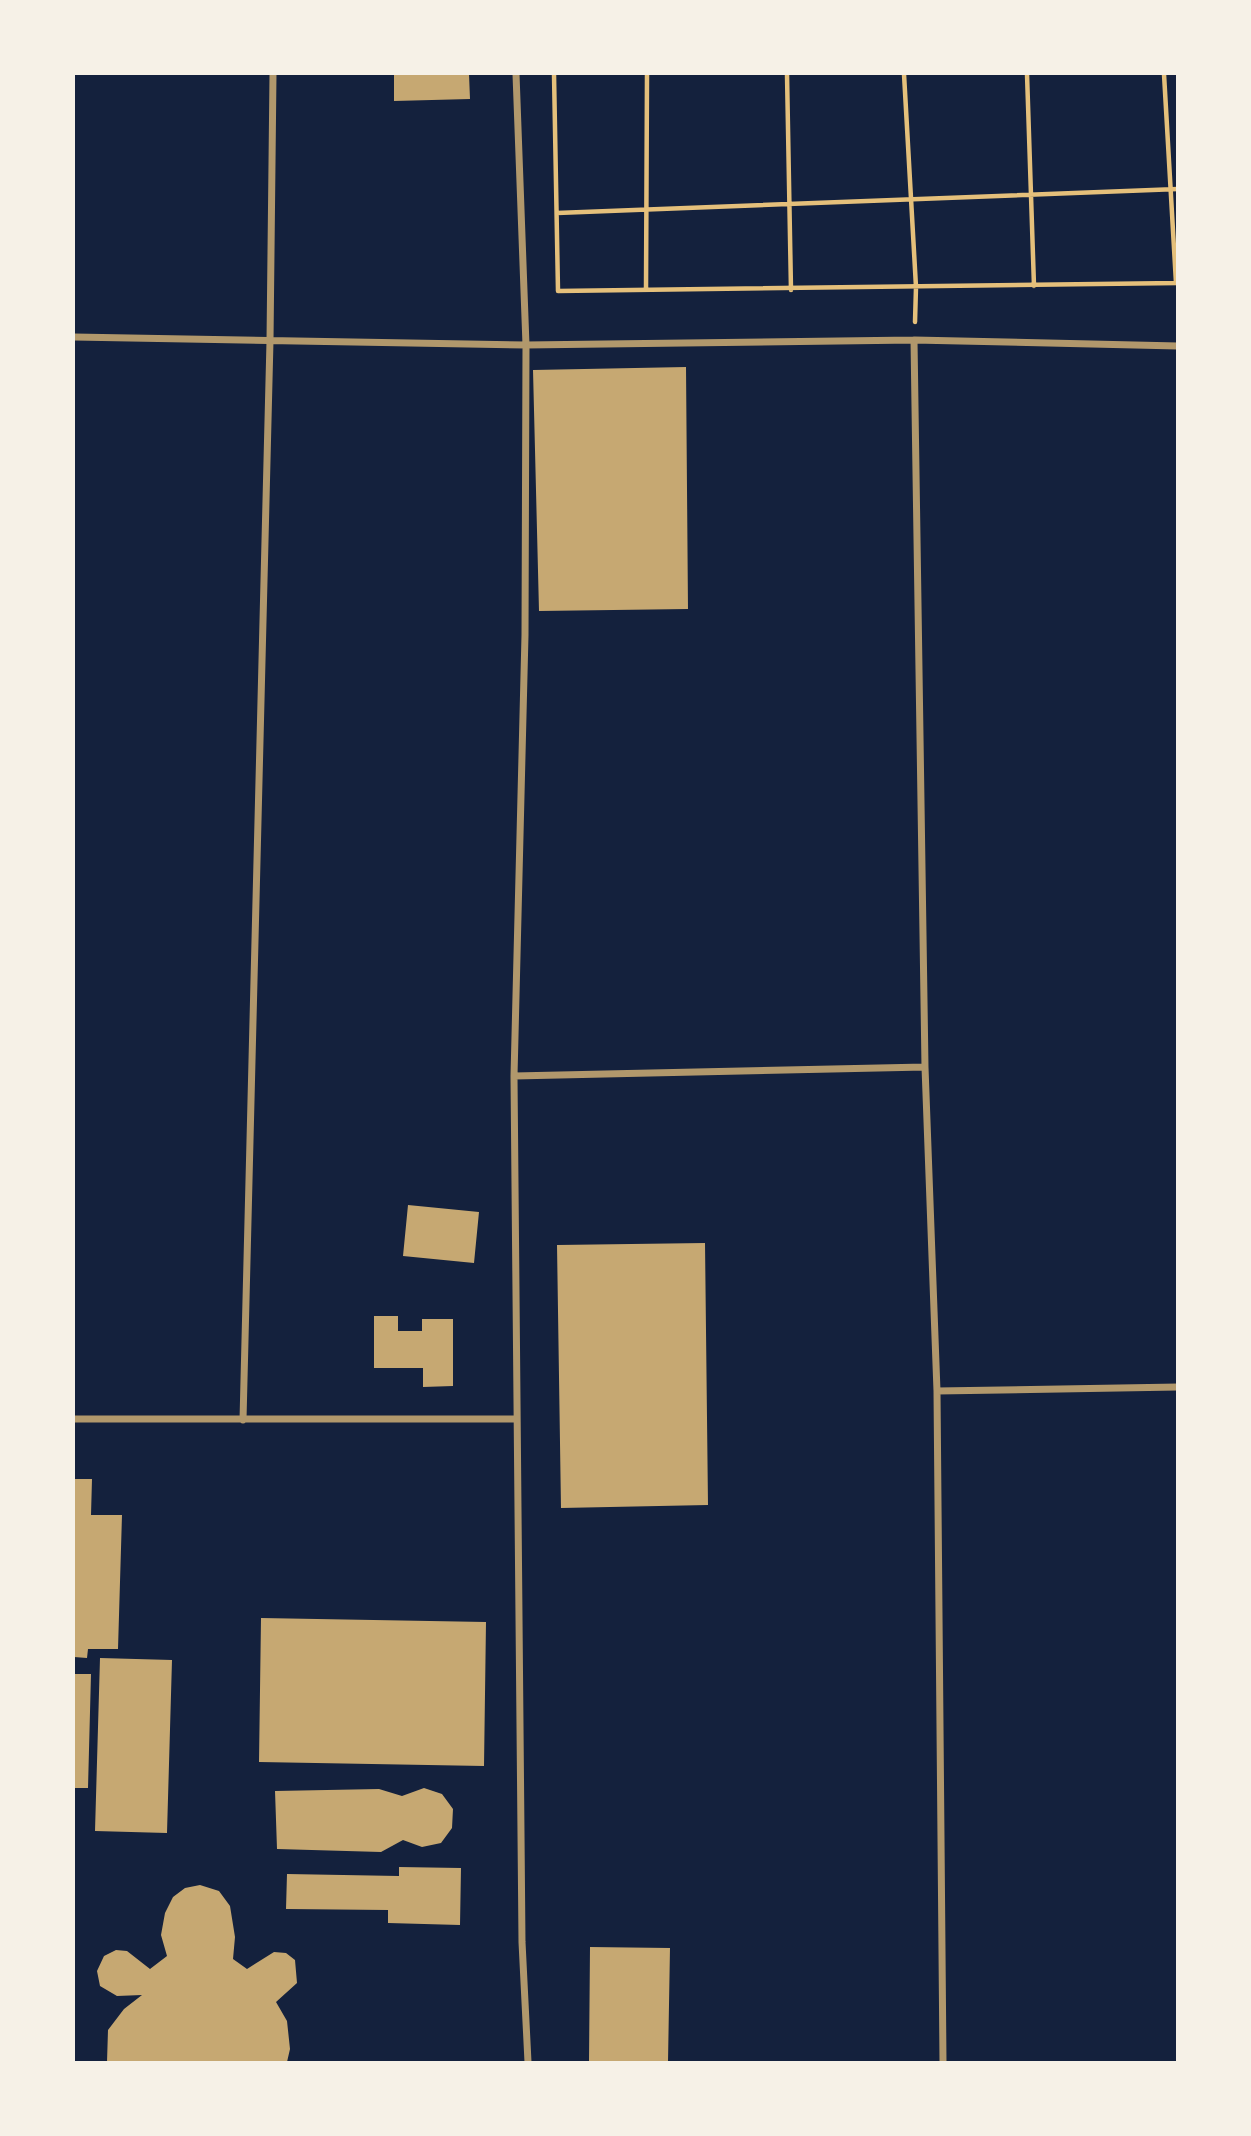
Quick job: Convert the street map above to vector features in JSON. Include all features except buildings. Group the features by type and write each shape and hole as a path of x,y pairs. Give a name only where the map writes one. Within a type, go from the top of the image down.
{"street":[{"path":"243,1420 270,341 273,74"},
{"path":"516,74 526,345 525,635 514,1076 522,1942 527,2063"},
{"path":"74,337 526,345 914,340 1178,346"},
{"path":"914,340 925,1067 937,1391 943,2063"},
{"path":"514,1076 925,1067"},
{"path":"937,1391 1178,1387"},
{"path":"74,1419 517,1419"}],"path":[{"path":"554,74 558,291 1177,283 1175,189 1164,74"},
{"path":"646,290 647,74"},
{"path":"788,74 791,290"},
{"path":"904,74 916,287 914,340"},
{"path":"1027,74 1034,286"},
{"path":"557,213 1175,189"}]}
